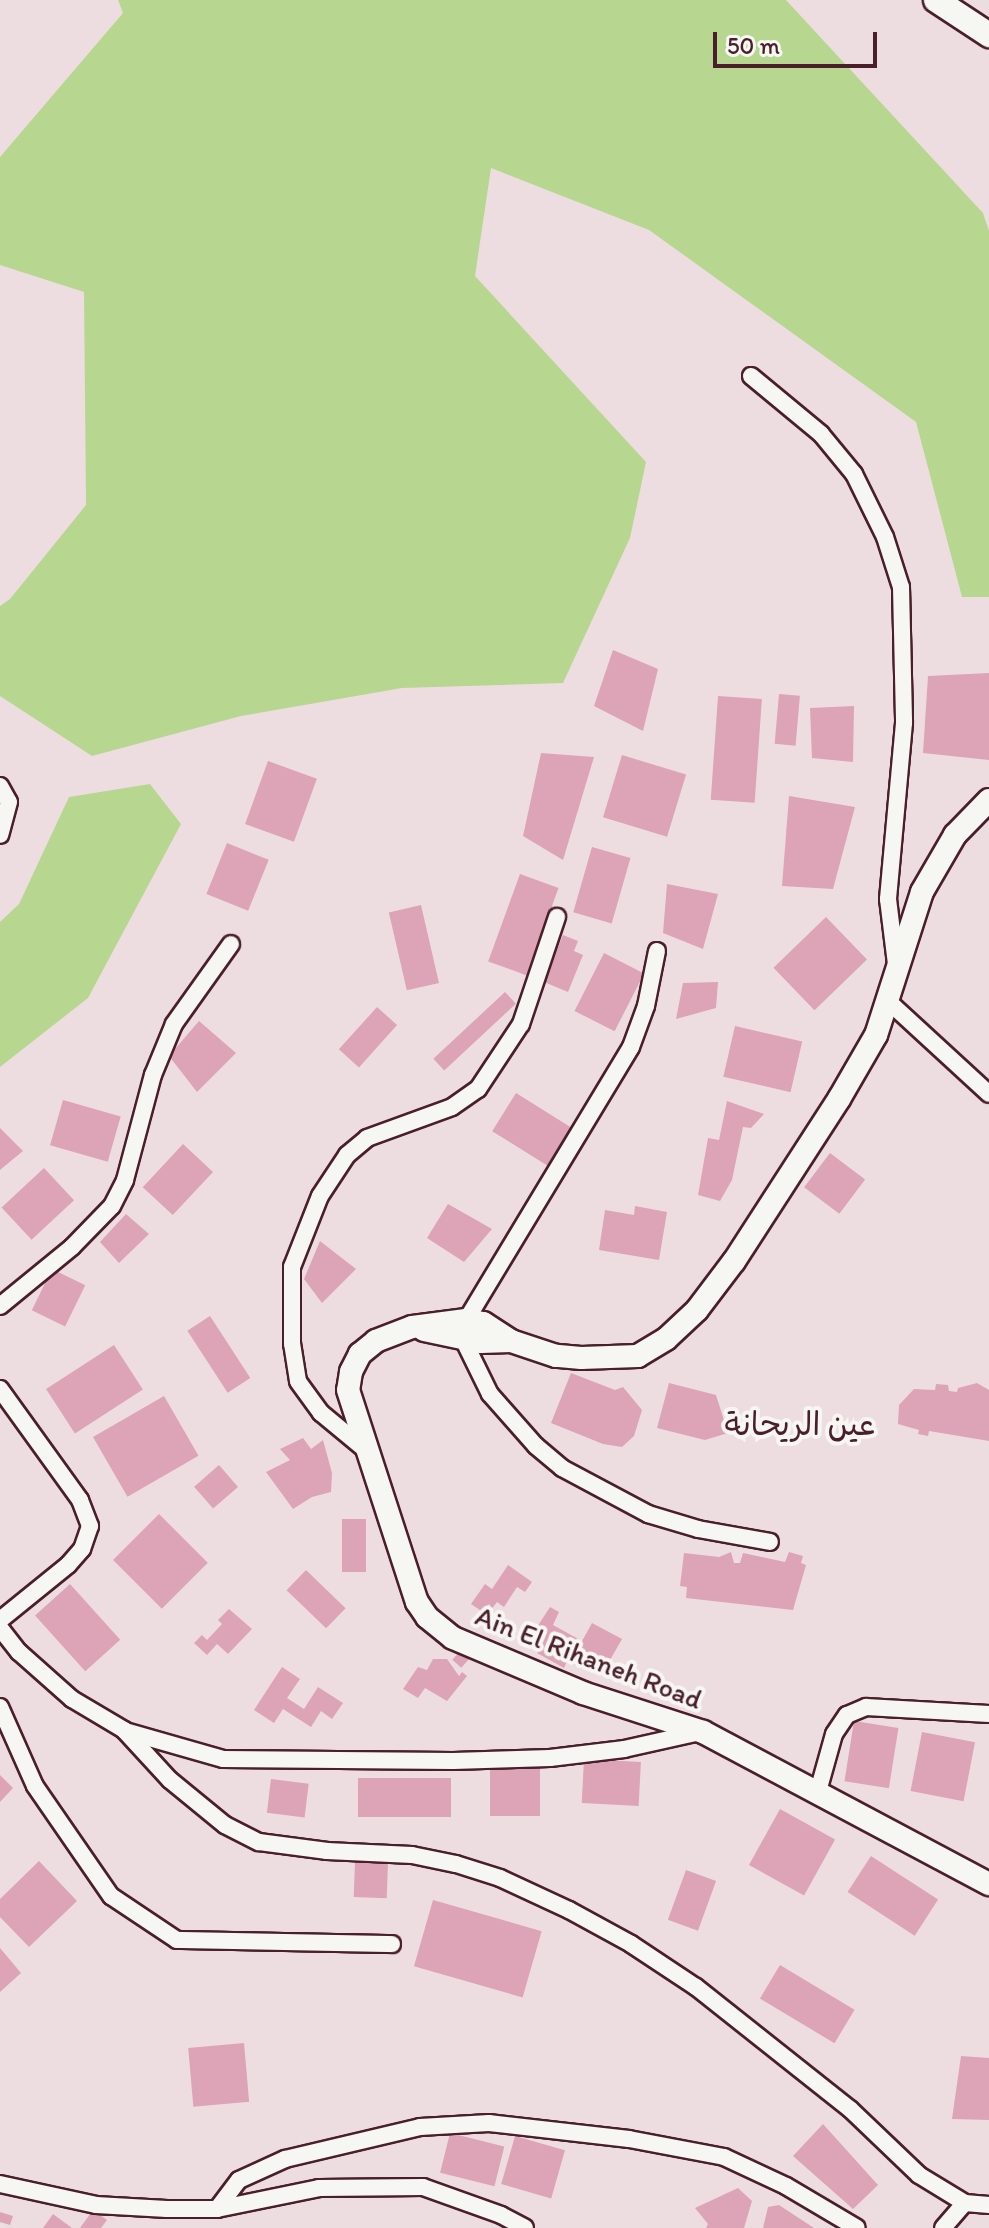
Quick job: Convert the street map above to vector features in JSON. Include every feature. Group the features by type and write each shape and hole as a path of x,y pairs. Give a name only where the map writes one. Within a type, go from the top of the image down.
{"main road":[{"path":"936,0 989,35"}],"street":[{"path":"751,376 821,434 854,474 885,537 901,587 904,723 888,899 897,974"},
{"path":"0,786 9,802 0,835"},
{"path":"473,1331 556,1356 616,1359 638,1356 666,1339 697,1310 780,1193 876,1035 922,892 955,835 989,800"},
{"path":"367,1451 321,1413 298,1381 292,1344 292,1267 320,1196 347,1155 367,1138 452,1107 478,1089 521,1024 557,917"},
{"path":"0,1306 72,1247 112,1206 129,1166 153,1075 174,1024 231,944"},
{"path":"657,951 646,1006 631,1047 482,1295 473,1331 479,1378 536,1446 562,1468 648,1514 698,1529 770,1542"},
{"path":"888,1001 989,1094"},
{"name":"Ain El Rihaneh Road","path":"473,1331 412,1327 376,1341 360,1354 351,1372 348,1390 417,1602 427,1617 471,1647 583,1693 703,1732 989,1884"},
{"path":"0,1389 80,1500 90,1526 82,1549 68,1565 0,1620"},
{"path":"0,1628 19,1652 72,1699 124,1730 223,1759 453,1761 550,1758 624,1749 703,1732"},
{"path":"0,1707 35,1786 111,1896 177,1940 392,1944"},
{"path":"817,1795 834,1734 847,1715 866,1707 989,1714"},
{"path":"124,1730 190,1797 225,1825 259,1842 327,1851 412,1855 456,1864 510,1883 631,1944 758,2034 850,2109 919,2175 965,2203 989,2205"},
{"path":"217,2209 239,2180 285,2159 420,2127 489,2123 629,2139 724,2157 786,2186 857,2228"},
{"path":"0,2184 96,2205 217,2209 319,2188 423,2187 501,2215 525,2228"},
{"path":"943,2228 965,2203"}],"green space":[{"path":"118,0 786,0 983,213 989,231 989,597 962,597 916,422 649,230 491,168 475,276 646,462 630,538 563,683 402,688 241,716 92,756 0,696 0,606 10,599 86,505 84,292 0,265 0,157 123,13"},
{"path":"150,784 181,824 88,998 0,1067 0,922 19,904 69,797"}],"building":[{"path":"613,650 658,669 643,731 594,706"},
{"path":"989,673 989,760 923,753 928,676"},
{"path":"779,694 800,696 796,746 775,744"},
{"path":"718,696 762,699 755,803 711,800"},
{"path":"854,706 853,762 812,758 810,708"},
{"path":"541,753 594,757 563,860 523,836"},
{"path":"622,755 686,775 667,837 603,817"},
{"path":"268,761 317,779 294,842 245,824"},
{"path":"789,796 855,807 833,889 782,886"},
{"path":"227,843 269,860 248,911 206,894"},
{"path":"592,847 630,858 612,923 573,912"},
{"path":"520,874 559,888 527,975 488,961"},
{"path":"667,884 718,894 703,949 663,933"},
{"path":"421,905 439,983 407,990 389,912"},
{"path":"826,917 867,959 814,1010 773,968"},
{"path":"563,935 578,941 574,951 583,955 568,992 544,982"},
{"path":"604,953 644,973 615,1031 574,1011"},
{"path":"718,982 716,1008 676,1019 683,983"},
{"path":"505,992 516,1004 444,1071 433,1059"},
{"path":"377,1007 397,1025 359,1067 339,1049"},
{"path":"199,1021 236,1053 197,1092 169,1056"},
{"path":"735,1026 802,1042 791,1092 723,1077"},
{"path":"516,1093 571,1127 547,1166 492,1131"},
{"path":"63,1100 121,1117 108,1162 50,1145"},
{"path":"727,1101 764,1114 751,1128 743,1127 732,1180 720,1201 698,1195 708,1138 719,1140"},
{"path":"0,1128 23,1151 0,1170"},
{"path":"183,1144 213,1172 173,1215 143,1187"},
{"path":"830,1153 865,1179 839,1214 804,1187"},
{"path":"44,1168 74,1200 32,1240 2,1208"},
{"path":"448,1204 492,1229 464,1262 427,1238"},
{"path":"635,1206 667,1212 659,1260 599,1250 605,1210 634,1215"},
{"path":"126,1214 149,1234 119,1263 100,1242"},
{"path":"320,1241 356,1269 322,1303 304,1279"},
{"path":"52,1269 85,1285 65,1327 32,1310"},
{"path":"210,1316 250,1378 228,1393 187,1331"},
{"path":"114,1345 143,1389 75,1434 46,1389"},
{"path":"571,1373 615,1390 623,1387 642,1410 634,1436 622,1447 603,1444 551,1423"},
{"path":"669,1383 716,1395 728,1433 705,1440 657,1428"},
{"path":"977,1383 989,1390 989,1441 929,1431 928,1436 898,1424 899,1405 914,1389 935,1390 936,1384 948,1385 949,1391 957,1392 958,1388"},
{"path":"164,1396 198,1456 127,1497 93,1437"},
{"path":"303,1438 311,1449 323,1440 332,1473 331,1492 312,1497 293,1509 266,1472 290,1460 280,1449"},
{"path":"219,1465 238,1487 213,1509 194,1487"},
{"path":"159,1514 208,1563 162,1609 113,1560"},
{"path":"342,1519 366,1519 366,1572 342,1572"},
{"path":"731,1552 734,1563 740,1563 743,1553 785,1562 789,1552 803,1556 801,1563 806,1565 793,1610 686,1598 687,1587 680,1586 684,1553 719,1557"},
{"path":"508,1565 532,1582 525,1592 517,1587 504,1607 497,1602 487,1615 471,1604 485,1584 492,1589"},
{"path":"306,1570 346,1608 326,1628 287,1590"},
{"path":"70,1584 120,1640 85,1671 35,1615"},
{"path":"550,1607 559,1612 553,1625 582,1641 592,1623 622,1639 606,1667 601,1664 597,1670 590,1666 587,1671 567,1661 564,1668 537,1653 540,1648 528,1641"},
{"path":"229,1609 252,1629 228,1654 217,1644 207,1655 194,1643 202,1635 207,1640 222,1624 218,1620"},
{"path":"461,1650 470,1658 461,1668 452,1660"},
{"path":"433,1659 447,1659 459,1676 462,1672 467,1676 447,1701 425,1688 418,1698 403,1689 418,1667 427,1670"},
{"path":"282,1667 300,1679 287,1698 304,1709 318,1687 343,1703 332,1719 321,1711 311,1727 283,1709 274,1723 254,1710"},
{"path":"854,1721 898,1728 889,1788 844,1781"},
{"path":"922,1732 975,1742 964,1801 911,1791"},
{"path":"584,1759 641,1762 639,1806 582,1803"},
{"path":"490,1765 540,1765 540,1816 490,1816"},
{"path":"0,1775 13,1788 0,1802"},
{"path":"358,1778 451,1778 451,1817 358,1817"},
{"path":"271,1779 309,1784 305,1817 267,1813"},
{"path":"780,1809 835,1840 804,1896 749,1865"},
{"path":"871,1856 938,1900 915,1936 848,1892"},
{"path":"39,1861 77,1901 29,1947 0,1917 0,1899"},
{"path":"355,1861 388,1862 387,1898 354,1897"},
{"path":"686,1870 716,1881 698,1931 668,1920"},
{"path":"433,1900 542,1931 523,1997 414,1966"},
{"path":"0,1948 21,1973 0,1992"},
{"path":"780,1965 855,2010 834,2043 760,1998"},
{"path":"244,2043 249,2102 193,2107 188,2048"},
{"path":"961,2056 989,2058 989,2120 952,2119"},
{"path":"823,2124 878,2185 853,2209 793,2156"},
{"path":"450,2133 504,2147 494,2186 440,2173"},
{"path":"515,2136 565,2150 551,2198 501,2184"},
{"path":"738,2188 752,2201 744,2228 706,2228 708,2224 695,2208"},
{"path":"779,2205 814,2228 763,2228 768,2207"},
{"path":"93,2210 107,2220 101,2228 80,2228"},
{"path":"0,2212 13,2216 10,2225 0,2222"},
{"path":"53,2214 72,2228 43,2228"}],"district":[{"name":"عين الريحانة","path":"800,1424"}]}
